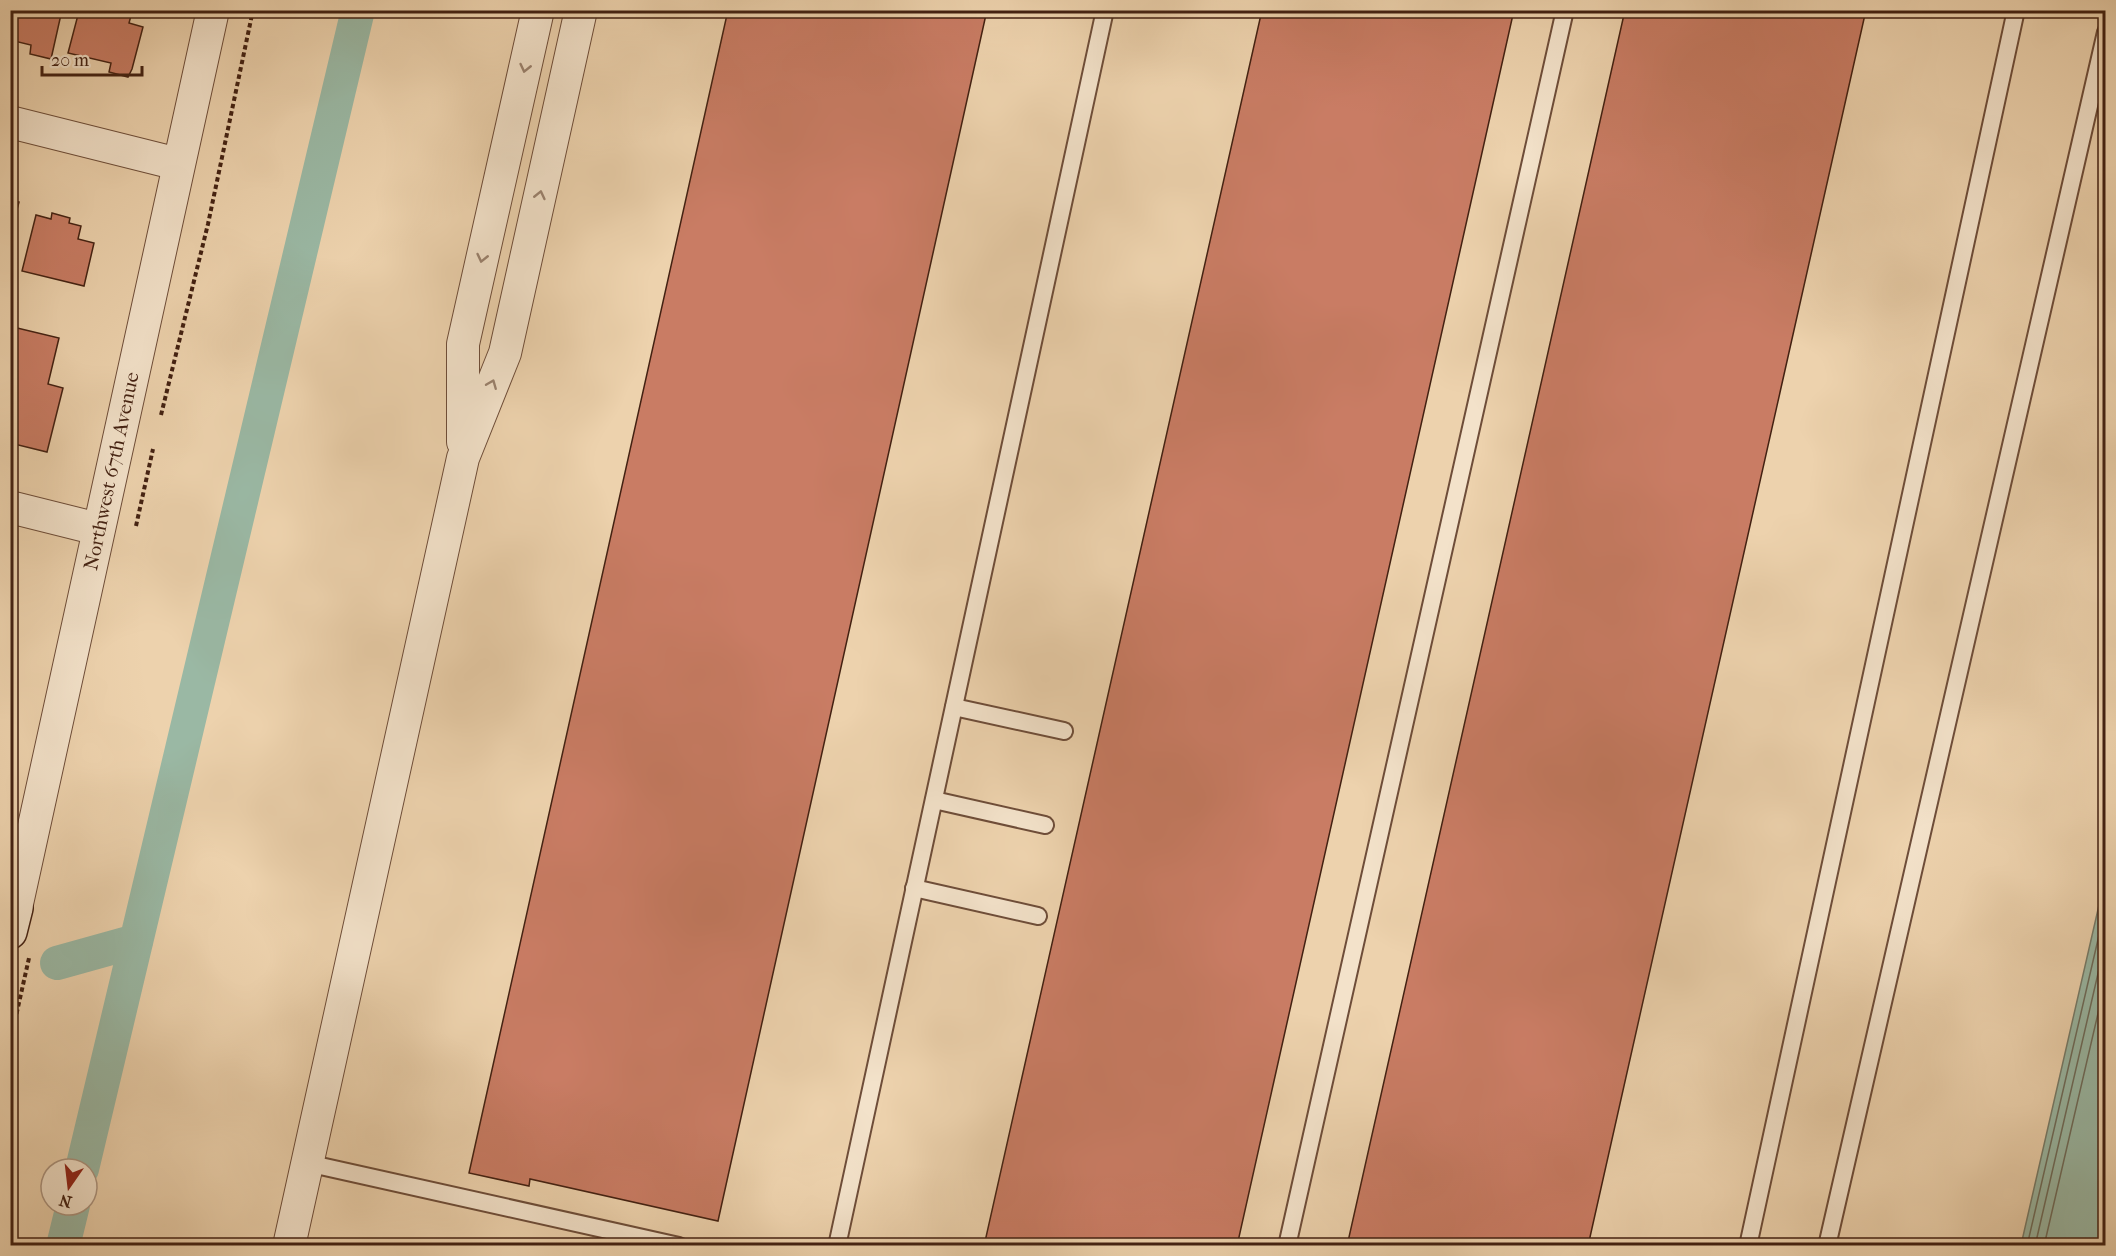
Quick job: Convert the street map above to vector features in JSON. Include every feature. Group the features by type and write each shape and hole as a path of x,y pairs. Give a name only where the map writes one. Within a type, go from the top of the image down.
{"street":[{"name":"Northwest 67th Avenue","path":"12,915 213,10"},
{"path":"462,458 463,344 538,10"},
{"path":"289,1245 462,458 505,352 581,10"},
{"path":"10,122 178,164"},
{"path":"10,507 98,529"}],"lane":[{"path":"837,1245 1105,10"},
{"path":"1287,1245 1565,10"},
{"path":"1748,1245 2016,10"},
{"path":"1827,1245 2106,32"},
{"path":"954,707 1064,730"},
{"path":"934,800 1045,825"},
{"path":"914,888 1038,916"},
{"path":"308,1163 679,1245"}],"water":[{"path":"2105,879 2105,1246 2021,1245"}],"building":[{"path":"10,10 62,10 51,59 30,54 31,45 10,40"},
{"path":"728,10 987,10 718,1221 530,1179 529,1186 469,1173"},
{"path":"1262,10 1514,10 1237,1246 984,1246"},
{"path":"1625,10 1866,10 1588,1246 1347,1246"},
{"path":"79,11 132,12 129,23 143,27 128,77 109,72 111,63 68,53"},
{"path":"10,200 19,202 10,236"},
{"path":"52,213 70,218 69,223 81,226 78,239 94,243 84,286 22,271 36,215 51,219"},
{"path":"13,327 59,338 48,384 63,388 47,452 10,443 10,337"}],"waterway":[{"path":"85,1157 358,10"},
{"path":"57,963 136,941"},
{"path":"63,1246 70,1217"}]}
